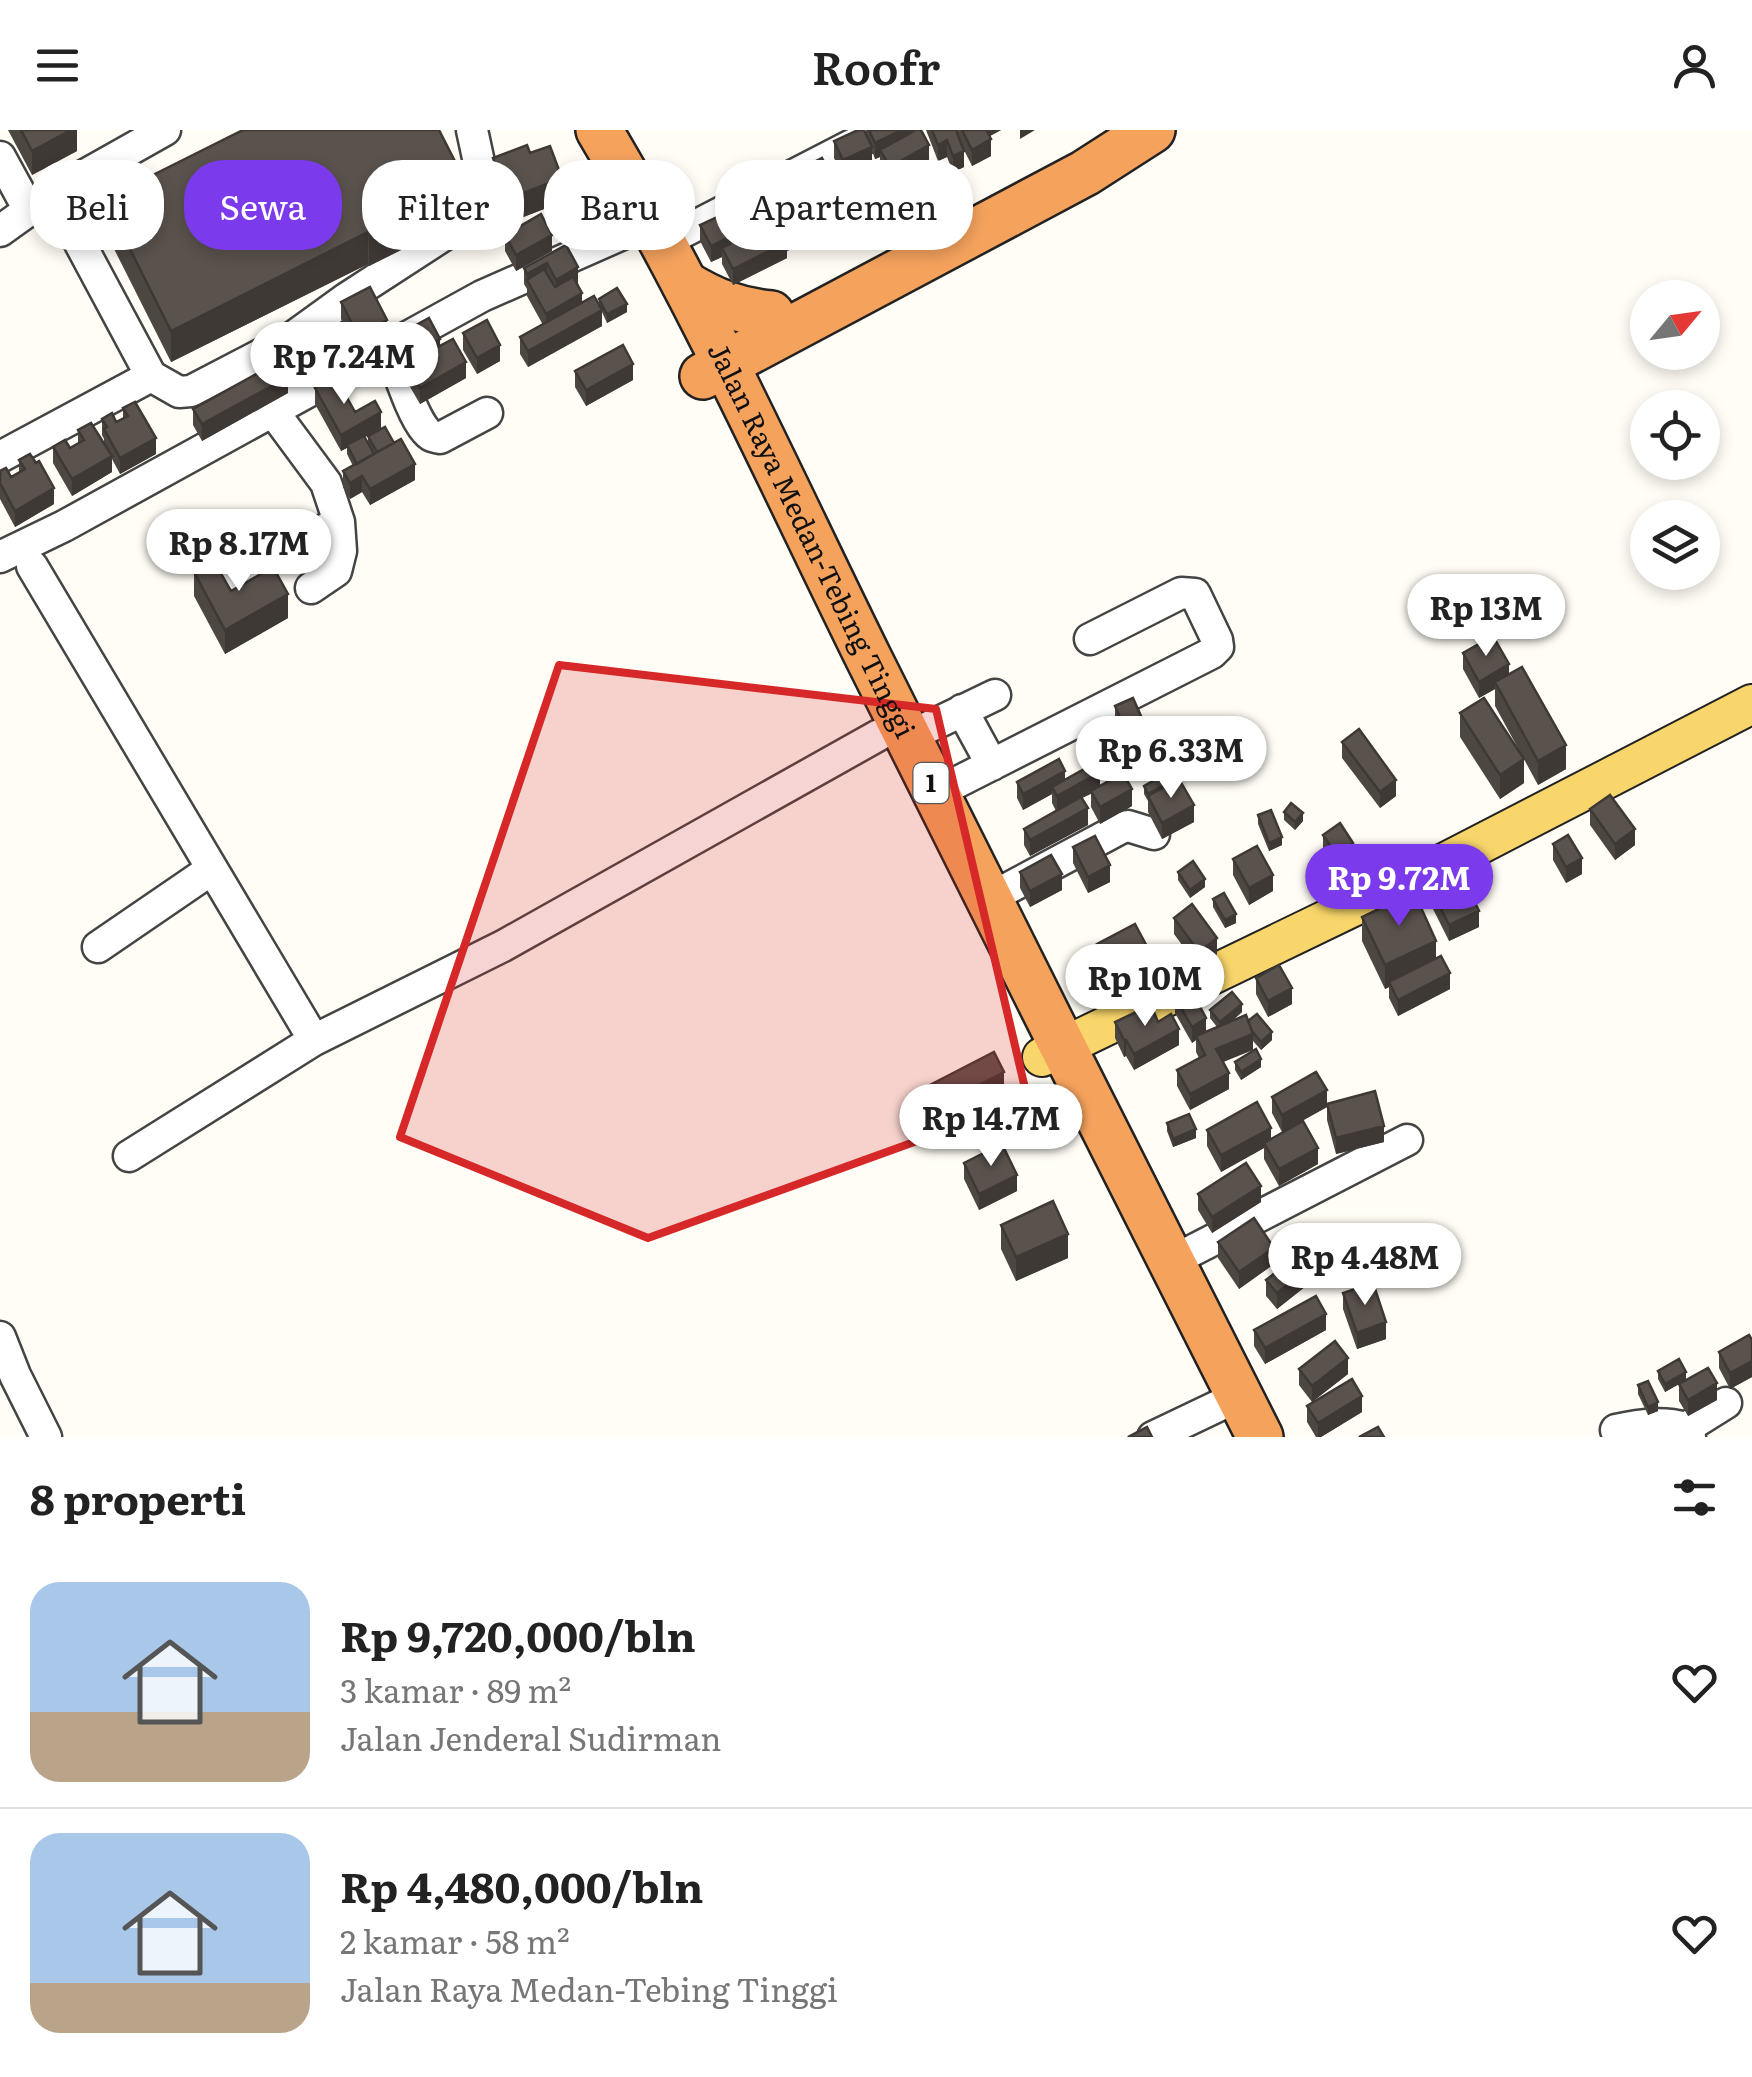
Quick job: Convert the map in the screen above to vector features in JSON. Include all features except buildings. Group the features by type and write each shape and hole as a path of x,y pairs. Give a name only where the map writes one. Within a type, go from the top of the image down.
{"highway":[{"name":"Jalan Raya Medan-Tebing Tinggi","path":"590,130 605,160"},
{"name":"Jalan Raya Medan-Tebing Tinggi","path":"600,130 613,160"},
{"path":"756,425 775,324 1102,130"},
{"path":"708,360 1085,173 1152,130"},
{"name":"Jalan Raya Medan-Tebing Tinggi","path":"652,250 1053,1052 1226,1422"},
{"name":"Jalan Raya Medan-Tebing Tinggi","path":"656,250 684,284 708,360 756,425 894,736 936,793 990,898 1053,1052 1172,1261 1260,1437"},
{"path":"684,284 712,300 775,324"}],"main road":[{"path":"1053,1052 1429,871 1752,704"}],"street":[{"path":"113,160 165,130"},
{"path":"71,250 151,376 178,392 191,391 289,340 461,224 480,202 483,182 472,130"},
{"path":"695,214 881,130"},
{"path":"0,158 30,190"},
{"path":"0,231 30,210"},
{"path":"0,557 64,526 482,296 609,250"},
{"path":"389,347 418,419 432,436 440,438 488,413"},
{"path":"0,457 151,376"},
{"path":"272,410 326,483 339,522 341,551 336,571 311,588"},
{"path":"228,580 339,522"},
{"path":"32,566 314,1040"},
{"path":"936,793 1212,653 1218,646 1195,594 1188,592 1090,639"},
{"path":"130,1156 314,1040 502,946 894,736 995,695"},
{"path":"962,710 992,765"},
{"path":"990,898 1121,828 1128,826 1154,834"},
{"path":"98,947 212,869"},
{"path":"1172,1261 1407,1140"},
{"path":"0,1336 46,1437"},
{"path":"1616,1430 1666,1423 1688,1432 1726,1403"},
{"path":"1154,1437 1226,1422"}],"highlighted area":[{"path":"559,665 936,709 1028,1101 648,1238 400,1137"}]}
